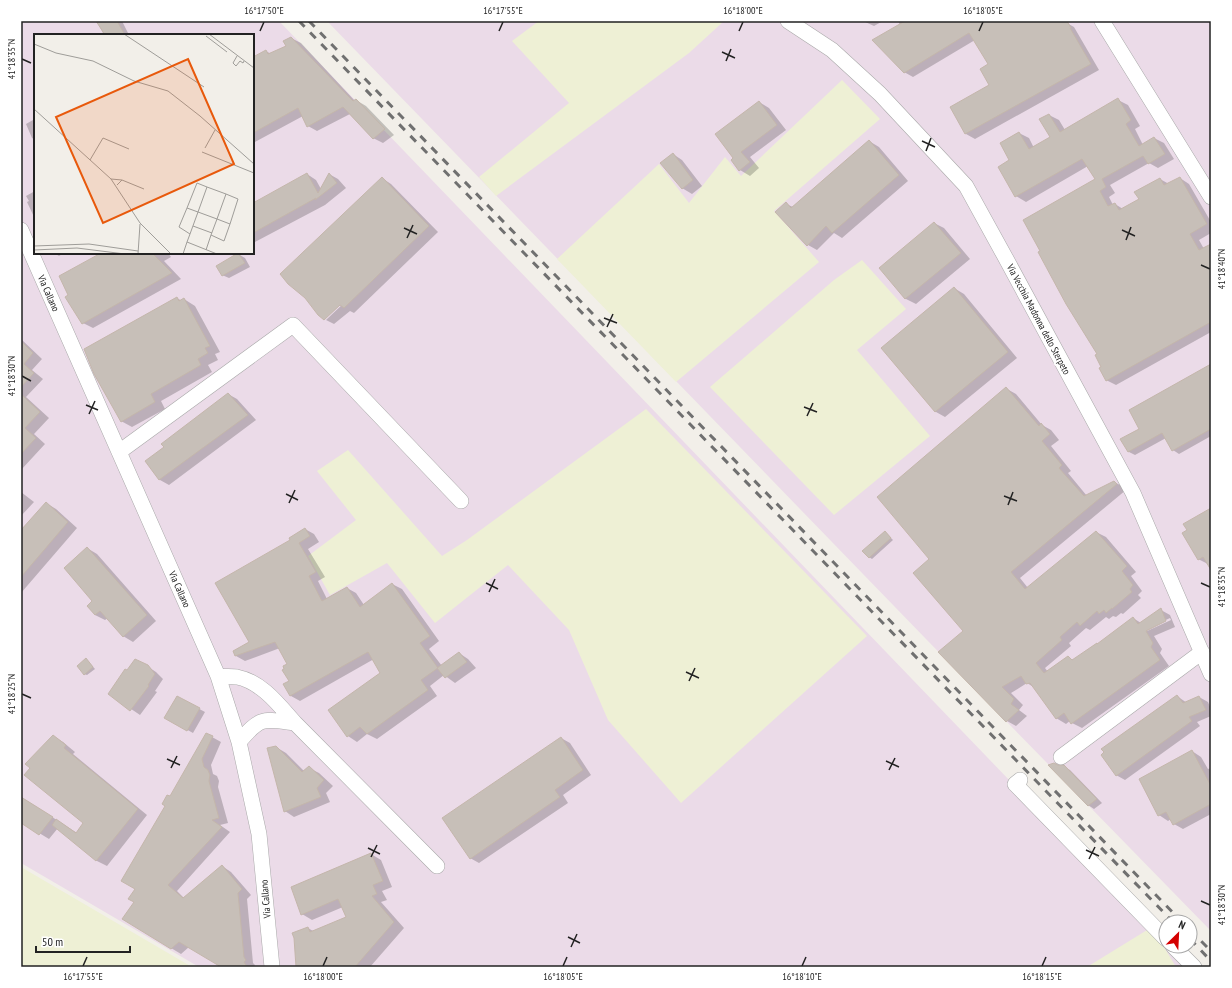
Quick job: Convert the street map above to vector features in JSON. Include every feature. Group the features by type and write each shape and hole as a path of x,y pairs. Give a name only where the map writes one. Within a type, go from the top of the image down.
{"street":[{"name":"Via Vecchia Madonna dello Sterpeto","path":"788,21 832,50 880,94 966,186 1133,493 1211,674"},
{"path":"1102,21 1211,197"},
{"name":"Via Callano","path":"21,230 218,676 239,742 259,834 272,967"},
{"path":"119,452 293,324 461,501"},
{"path":"1061,757 1202,652"},
{"path":"218,676 236,677 248,680 261,688 437,866"},
{"path":"239,742 250,729 260,721 270,720 295,723"},
{"path":"1020,780 1015,784 1158,930"},
{"path":"1181,954 1194,967"}],"shaded area":[{"path":"21,21 279,21 1158,935 1158,954 1176,954 1189,967 199,967 21,863"},
{"path":"327,21 1211,21 1211,931 1198,918 1198,914 1194,914"}],"green space":[{"path":"539,21 724,21 689,53 496,196 479,177 569,103 512,41"},
{"path":"842,80 880,119 774,211 819,262 676,382 557,259 659,164 689,203 725,157 741,176"},
{"path":"862,260 906,309 857,350 930,436 834,515 710,387 834,280"},
{"path":"646,409 867,636 681,803 608,720 569,630 508,565 435,623 387,563 330,595 308,556 356,520 317,471 348,450 442,556 467,540"},
{"path":"21,867 192,967 21,967"},
{"path":"1152,927 1158,937 1158,954 1168,954 1176,967 1087,967"}],"building":[{"path":"96,21 117,21 124,34 104,34"},
{"path":"905,21 1067,21 1091,64 965,134 950,107 989,85 980,69 988,64 969,33 904,73 872,40"},
{"path":"291,37 353,101 356,99 385,129 373,139 343,107 307,127 298,108 254,132 254,56 266,50 268,54 286,46 283,41"},
{"path":"1118,98 1131,120 1126,124 1139,146 1154,137 1165,154 1148,164 1143,156 1102,179 1106,187 1100,191 1108,206 1115,203 1119,210 1139,199 1134,192 1160,178 1164,185 1180,177 1207,224 1190,234 1199,250 1211,244 1211,322 1106,381 1099,368 1101,367 1095,355 1097,354 1066,304 1038,252 1040,251 1023,220 1095,179 1082,159 1015,197 998,167 1009,160 1000,143 1019,132 1029,149 1050,137 1039,119 1049,114 1060,132"},
{"path":"759,101 777,125 741,152 750,162 739,171 731,160 733,158 715,134"},
{"path":"869,140 899,175 832,233 826,226 807,246 775,212 786,202 791,208"},
{"path":"673,153 693,180 682,189 660,163"},
{"path":"307,173 318,193 329,173 337,183 315,200 316,198 254,232 254,202"},
{"path":"382,177 429,226 344,308 340,305 324,320 318,315 305,298 288,284 280,274"},
{"path":"934,222 961,253 905,299 879,268"},
{"path":"99,254 153,254 172,273 82,324 65,297 68,295 59,276"},
{"path":"236,254 239,254 245,263 222,276 216,266"},
{"path":"954,287 1008,352 935,412 881,348"},
{"path":"177,297 179,301 184,298 210,346 205,348 208,353 198,359 201,365 151,394 155,402 121,422 94,374 84,349"},
{"path":"21,341 33,353 24,364 34,373 21,387"},
{"path":"1211,364 1211,429 1172,451 1162,433 1128,452 1120,439 1139,429 1129,410"},
{"path":"1006,387 1039,426 1041,423 1050,434 1042,441 1062,465 1059,468 1084,496 1114,481 1117,484 1011,572 1025,589 1096,531 1127,566 1122,571 1133,585 1130,589 1132,592 1106,613 1104,610 1099,614 1097,611 1080,626 1077,622 1060,637 1062,640 1036,663 1044,673 1068,656 1072,660 1097,644 1133,617 1138,624 1161,608 1166,621 1146,631 1153,643 1151,647 1160,660 1071,724 1064,713 1056,719 1030,683 1026,684 1021,676 1002,687 1014,699 1011,704 1019,710 1006,722 938,652 963,631 913,573 929,559 877,497"},
{"path":"228,393 248,415 159,480 145,461 164,447 161,444"},
{"path":"21,394 40,412 25,428 36,438 21,454"},
{"path":"46,502 68,522 21,577 21,530"},
{"path":"1211,508 1211,570 1203,557 1198,560 1182,533 1187,530 1183,524"},
{"path":"305,528 310,536 299,543 316,572 309,576 322,601 347,587 360,607 392,583 430,636 420,643 438,668 421,680 428,690 367,734 360,727 347,737 328,710 380,673 368,652 290,696 283,684 289,681 282,670 284,669 283,666 287,664 275,642 235,656 233,651 249,642 215,583 290,540 289,538"},
{"path":"885,531 891,538 869,558 862,551"},
{"path":"87,547 147,615 123,637 100,611 95,615 87,606 92,601 64,568"},
{"path":"459,652 467,662 445,678 437,668"},
{"path":"86,658 93,667 84,675 77,666"},
{"path":"135,659 148,665 155,674 148,685 149,686 130,711 108,694 125,669 127,670"},
{"path":"1177,695 1183,703 1199,696 1206,710 1189,717 1192,721 1116,776 1101,755 1104,752 1101,749"},
{"path":"177,696 200,708 187,731 164,718"},
{"path":"206,733 213,736 202,759 204,767 208,770 210,775 209,781 219,818 212,820 222,827 168,885 183,898 222,865 242,889 238,893 244,957 246,960 244,962 247,967 221,967 179,942 171,949 122,919 134,902 128,899 135,889 121,881 165,806 162,804 167,795 170,796"},
{"path":"53,735 66,745 64,748 138,809 96,861 52,825 56,819 76,833 83,823 24,775 30,768 25,764"},
{"path":"561,737 583,770 555,790 560,797 470,859 442,818"},
{"path":"276,746 302,772 309,766 324,780 317,788 321,797 284,812 267,748"},
{"path":"1192,750 1211,786 1211,804 1173,825 1166,812 1158,816 1139,779"},
{"path":"1054,763 1064,765 1097,799 1088,806 1048,765"},
{"path":"21,797 53,817 39,835 21,823"},
{"path":"371,853 383,881 373,885 377,894 372,896 394,922 355,967 296,967 294,938 292,933 308,927 310,932 346,917 338,899 301,915 291,887"}],"railway":[{"path":"299,21 1165,914"},
{"path":"309,21 1174,914"},
{"path":"1198,938 1211,951"},
{"path":"1198,947 1211,961"}]}
